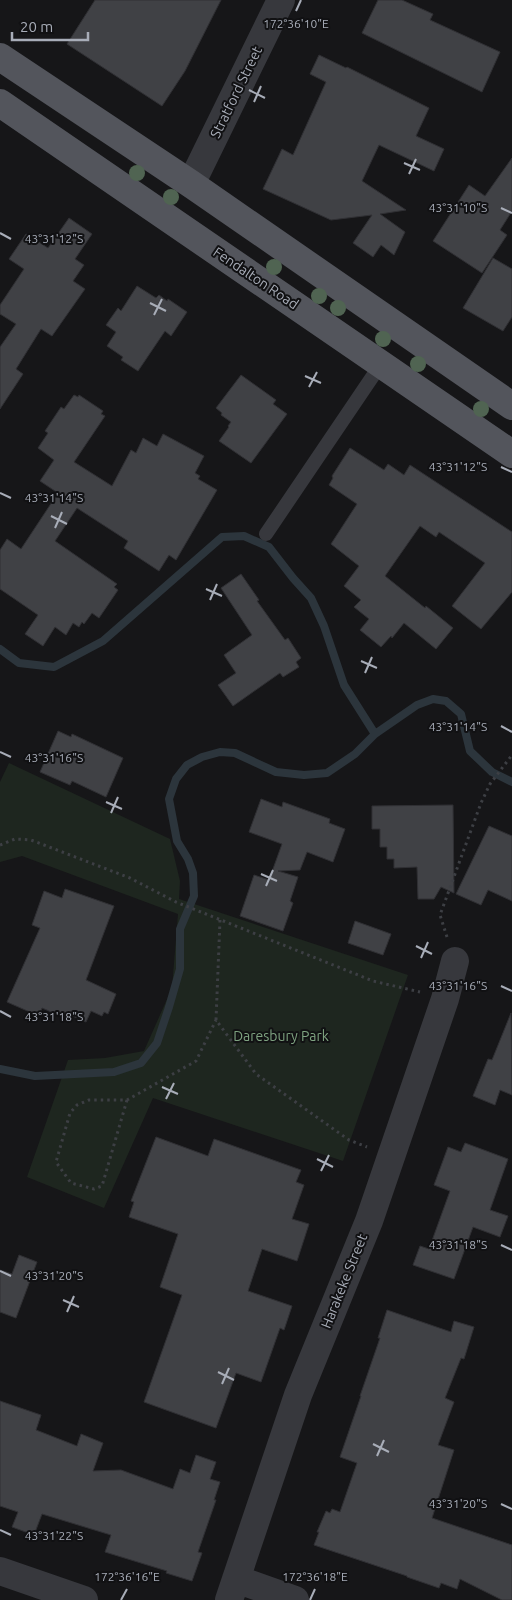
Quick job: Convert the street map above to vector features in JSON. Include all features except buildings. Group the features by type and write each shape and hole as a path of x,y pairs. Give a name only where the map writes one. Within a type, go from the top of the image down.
{"main road":[{"path":"0,57 191,184 512,406"},
{"name":"Fendalton Road","path":"0,103 512,454"}],"street":[{"name":"Stratford Street","path":"191,184 281,0"},
{"name":"Harakeke Street","path":"232,1590 298,1395 369,1221 445,1000 455,961"},
{"path":"0,1571 84,1600"},
{"path":"232,1590 295,1600"}],"lane":[{"path":"266,534 381,364"}],"path":[{"path":"455,961 440,915 472,824 490,784 512,755"},
{"path":"0,845 15,839 31,840 130,878 176,902 373,981 445,1000"},
{"path":"126,1100 102,1186 94,1189 71,1183 56,1162 70,1113 78,1105 89,1100 126,1100 196,1062 216,1020 220,920"},
{"path":"216,1020 256,1074 349,1140 391,1156"}],"green space":[{"name":"Daresbury Park","path":"9,763 170,839 180,881 179,899 408,975 343,1161 153,1098 104,1208 27,1177 68,1060 105,1058 144,1051 172,988 178,914 22,856 0,862 0,782"}],"waterway":[{"path":"0,649 19,663 54,667 103,641 222,537 244,536 269,547 311,598 324,626 344,685 375,734"},
{"path":"0,1069 35,1076 114,1072 141,1063 157,1043 180,969 180,929 194,896 193,873 188,859 177,841 169,799 176,779 187,765 202,757 220,752 235,753 276,772 304,775 327,773 355,754 375,734 417,705 433,699 446,701 461,714 470,751 492,772 512,782"}]}
